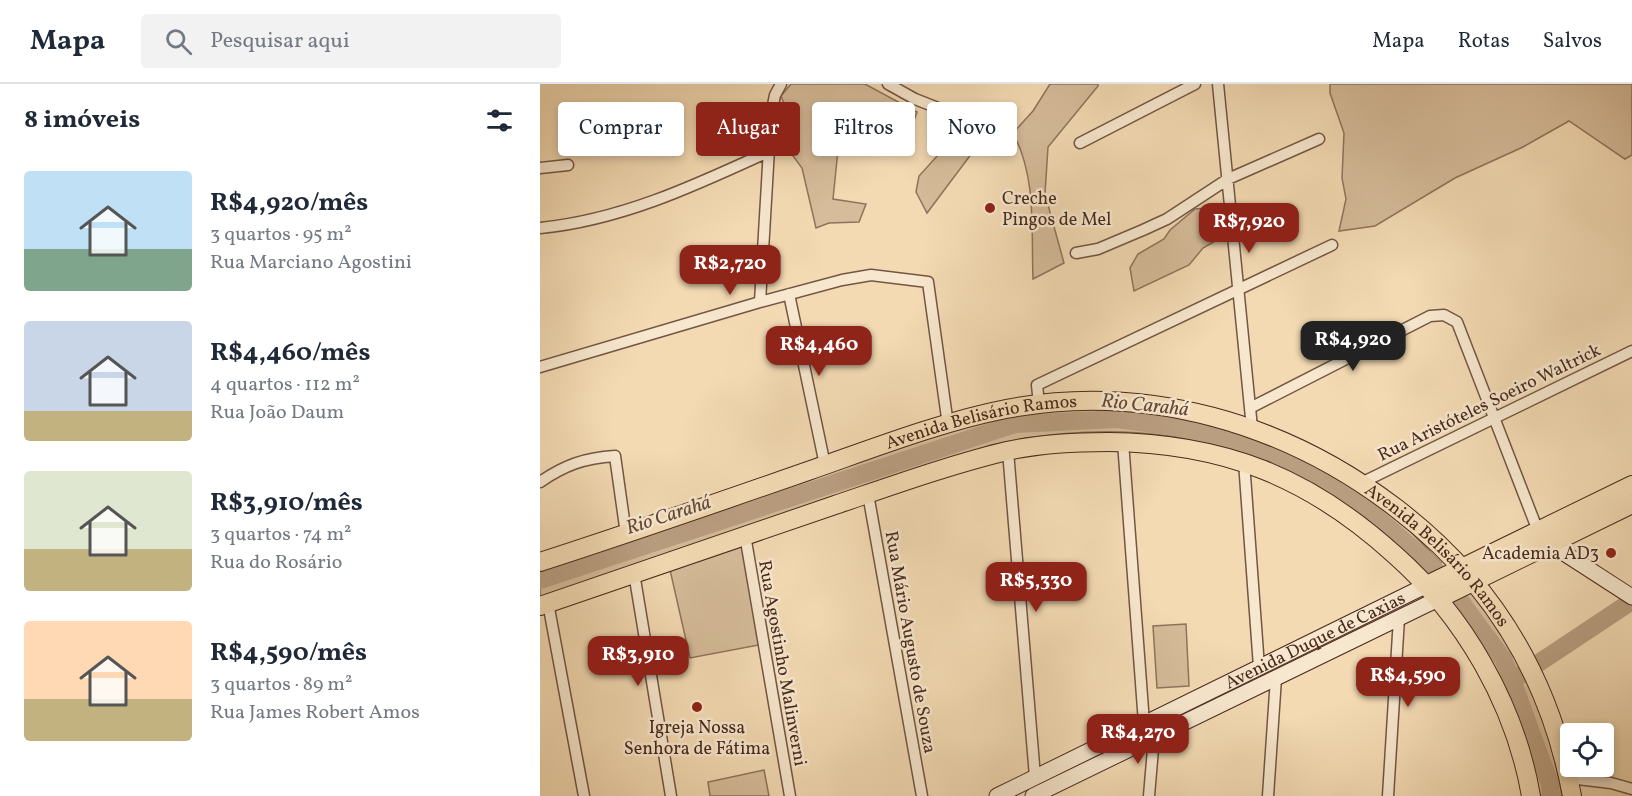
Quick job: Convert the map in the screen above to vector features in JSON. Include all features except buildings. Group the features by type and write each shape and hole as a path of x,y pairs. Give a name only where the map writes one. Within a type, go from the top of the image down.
{"main road":[{"name":"Avenida Belisário Ramos","path":"540,562 825,465 984,414 1039,404 1095,400 1158,404 1252,428 1310,453 1360,483 1412,520 1496,609 1531,669 1547,705 1570,787"},
{"name":"Avenida Belisário Ramos","path":"544,604 868,494 1008,451 1064,443 1123,442 1179,446 1221,454 1300,486 1344,512 1435,590 1464,633 1496,690 1520,753 1531,796"},
{"name":"Avenida Duque de Caxias","path":"997,796 1259,667 1435,590 1544,537 1632,485"},
{"name":"Avenida Duque de Caxias","path":"1544,537 1632,504"},
{"path":"1544,537 1626,593"},
{"name":"Avenida Duque de Caxias","path":"1033,796 1399,618 1435,590"}],"street":[{"path":"773,102 781,84"},
{"path":"888,84 927,104"},
{"path":"1080,143 1195,84"},
{"path":"1218,84 1252,428"},
{"path":"1076,253 1098,249 1167,219 1227,179 1319,139"},
{"path":"540,228 580,222 642,206 759,156"},
{"path":"760,302 770,156"},
{"path":"540,168 568,165"},
{"path":"1039,404 1037,385 1332,245"},
{"path":"540,367 842,280 871,275 928,282 948,424"},
{"path":"789,294 825,465"},
{"path":"1250,408 1430,316 1444,315 1456,322 1544,537"},
{"name":"Rua Aristóteles Soeiro Waltrick","path":"1360,483 1632,351"},
{"path":"1123,442 1144,723"},
{"path":"1008,451 1035,777"},
{"path":"540,482 568,465 615,456 626,534"},
{"path":"1244,462 1259,667"},
{"name":"Rua Mário Augusto de Souza","path":"868,494 922,796"},
{"name":"Rua Agostinho Malinverni","path":"745,535 790,796"},
{"path":"634,573 671,796"},
{"path":"544,604 584,796"},
{"path":"1388,796 1399,618"},
{"path":"1268,796 1276,678"},
{"path":"1149,796 1154,737"},
{"path":"1570,787 1611,783 1632,789"}],"shaded area":[{"path":"791,84 865,84 898,102 812,102 812,156 837,156 833,199 866,204 859,222 829,223 816,228 802,168 793,156 800,156 800,102 783,102 781,96"},
{"path":"1050,84 1098,84 1048,147 1045,194 1064,263 1033,279 1031,204 1026,168 1017,142 1017,129 1033,111"},
{"path":"1330,84 1632,84 1632,155 1625,159 1569,121 1523,147 1455,178 1375,226 1339,231 1346,199 1342,178 1344,133 1330,93"},
{"path":"937,156 970,156 927,213 916,192 919,176"},
{"path":"1220,207 1222,237 1203,248 1189,265 1134,291 1130,268 1138,254 1164,239 1170,230 1195,209"},
{"path":"1073,408 1175,414 1269,441 1372,499 1408,529 1441,563 1423,570 1378,528 1329,493 1278,466 1225,448 1169,436 1111,432 1052,435 991,445 540,597 540,568 980,421"},
{"path":"745,535 764,644 690,658 668,561"},
{"path":"1474,592 1502,634 1526,677 1550,744 1562,796 1536,796 1473,634 1456,604 1458,597"},
{"path":"1186,624 1189,686 1157,688 1153,626"},
{"path":"764,770 769,796 710,796 708,782"}],"waterway":[{"name":"Rio Carahá","path":"540,580 1015,424 1117,419 1176,427 1235,441 1289,463 1357,500 1427,561 1448,584 1503,659 1550,784 1551,796"},
{"path":"1519,676 1632,601"}],"place":[{"name":"Creche Pingos de Mel","path":"990,208"},
{"name":"Academia AD3","path":"1611,553"},
{"name":"Igreja Nossa Senhora de Fátima","path":"697,707"}]}
